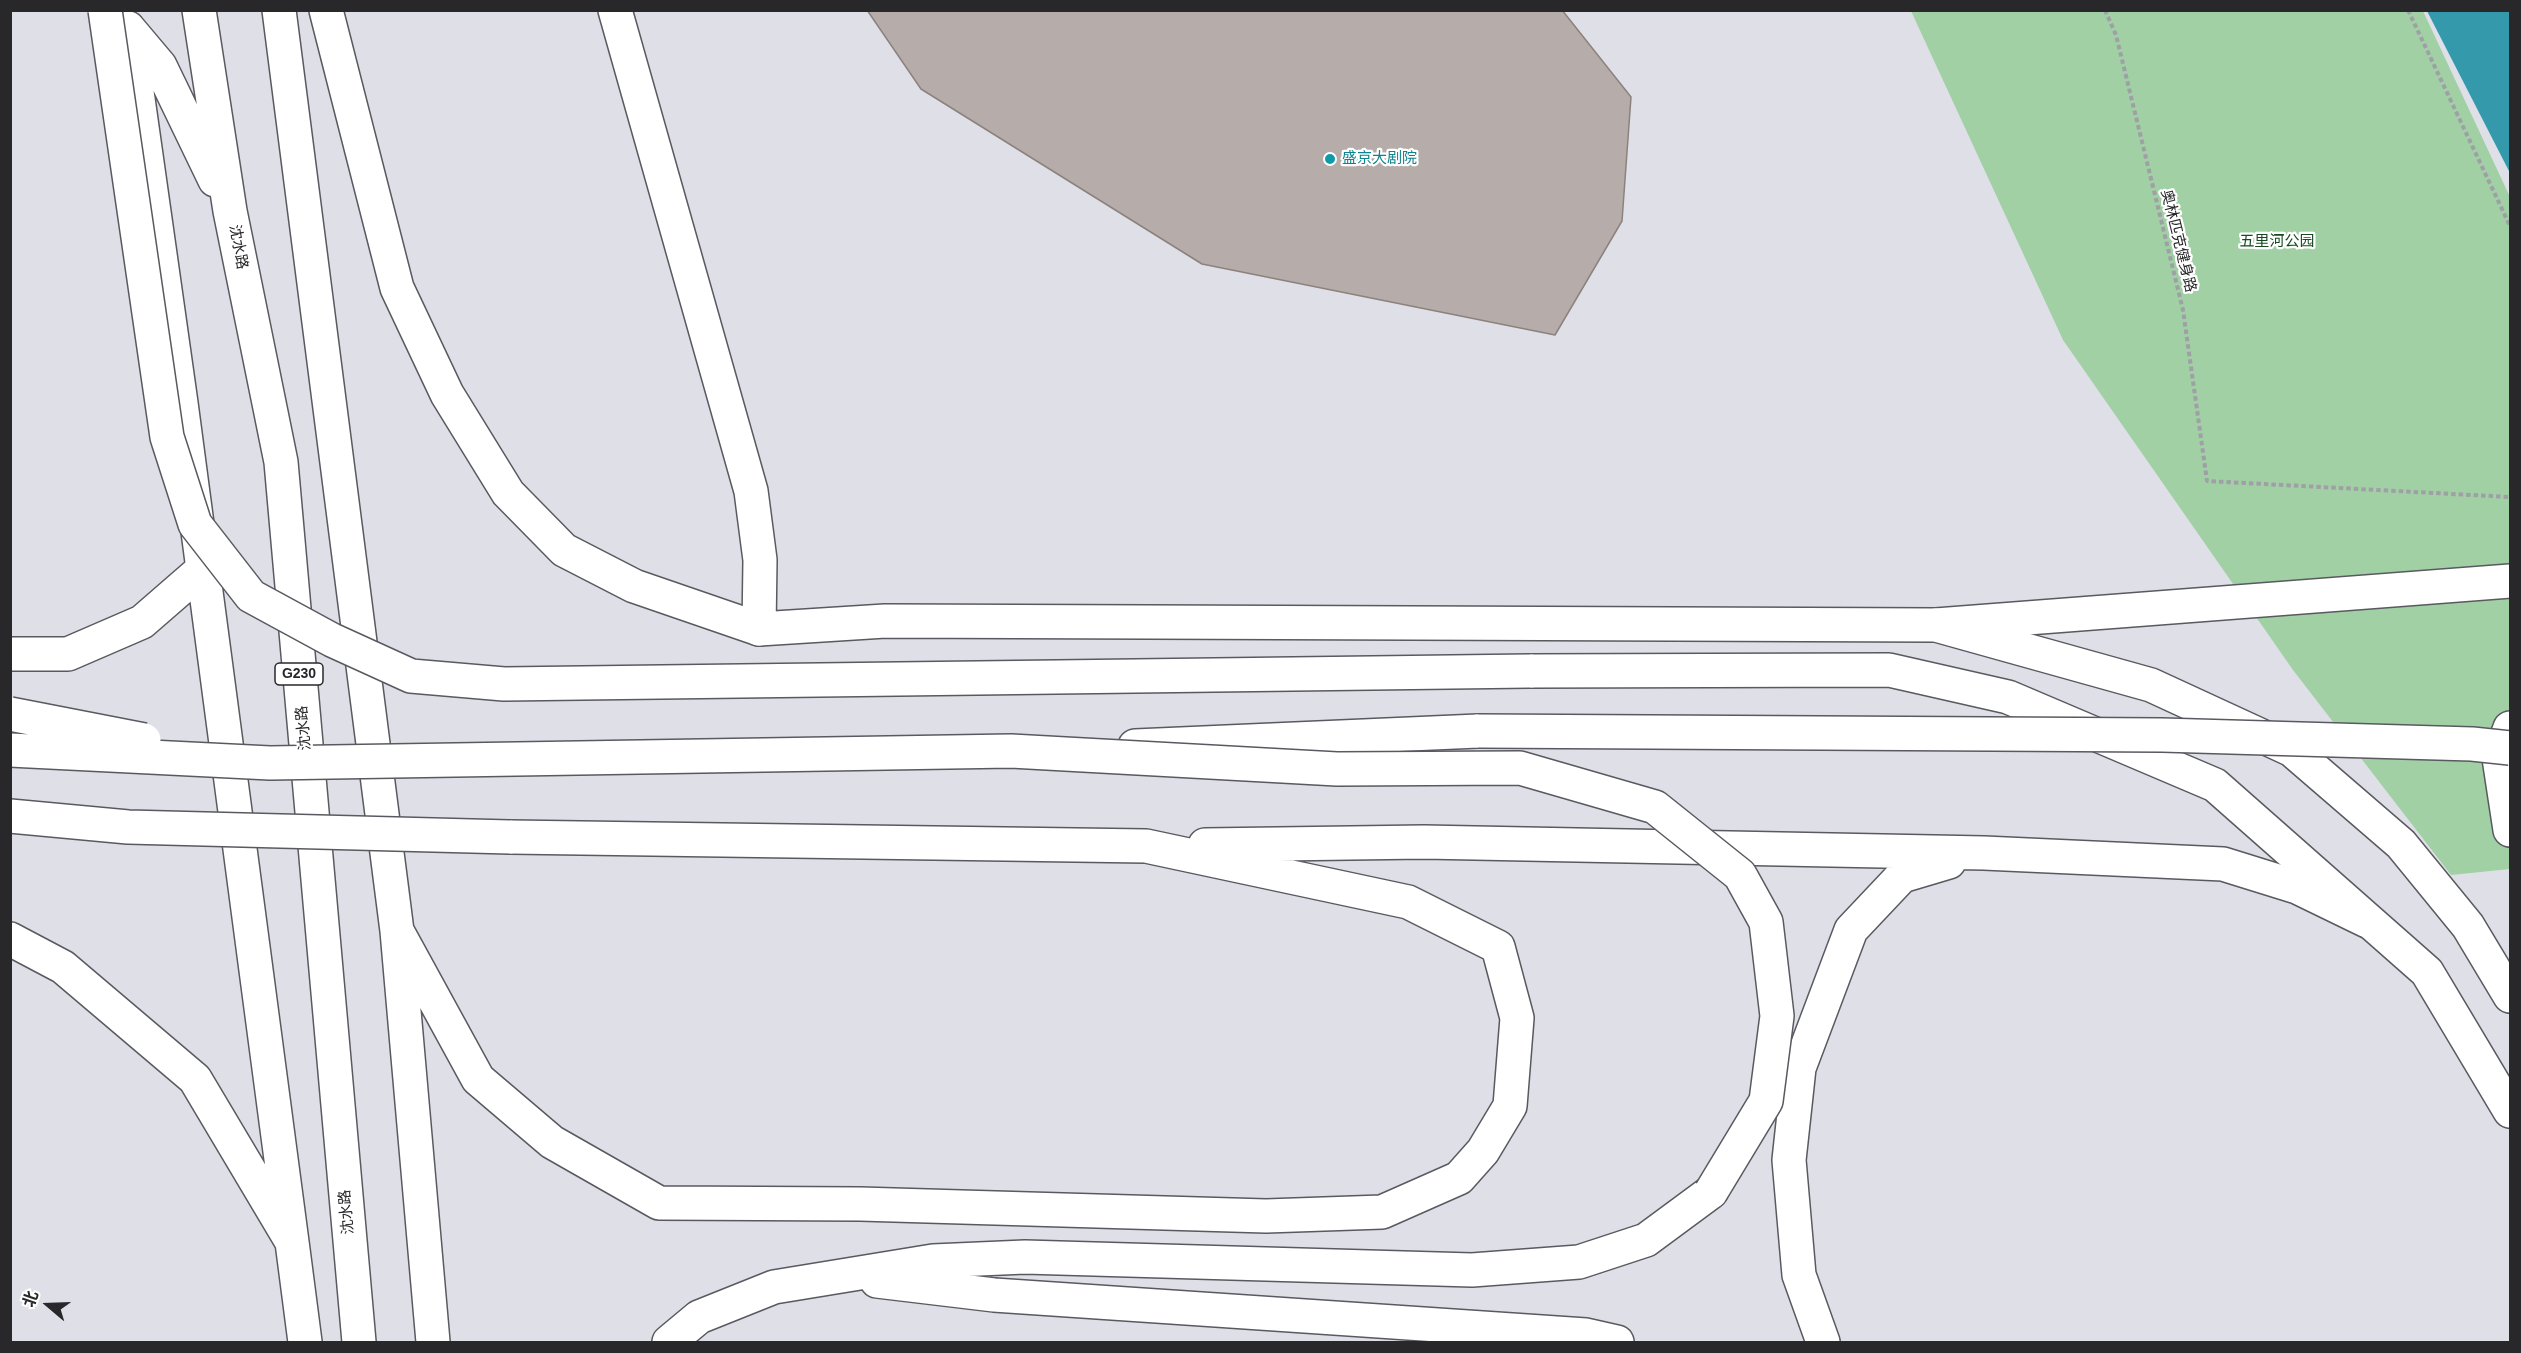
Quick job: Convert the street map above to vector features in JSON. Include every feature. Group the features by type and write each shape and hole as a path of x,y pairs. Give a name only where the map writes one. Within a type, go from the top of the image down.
{"main road":[{"name":"沈水路","path":"199,10 231,211 280,462 359,1342"},
{"path":"279,10 397,931 433,1342"},
{"path":"326,10 397,288 447,394 508,493 564,550 634,586 759,629 885,621 1936,625 2511,581"},
{"path":"615,10 751,491 760,560 759,629"},
{"path":"115,16 160,66 231,211"},
{"path":"115,16 203,569 305,1342"},
{"path":"115,16 167,437 195,524 251,596 332,640 411,676 504,684 1530,671 1890,670 2008,697 2215,785 2427,972 2511,1111"},
{"path":"10,654 68,654 142,622 203,569"},
{"path":"1936,625 2151,685 2292,750 2401,844 2468,926 2511,996"},
{"path":"10,714 270,764"},
{"path":"2511,728 2499,758 2511,830"},
{"path":"10,750 270,764 1011,751 1478,732 2162,735 2472,744 2511,748"},
{"path":"669,1342 699,1317 774,1287 933,1261 1024,1257 1472,1270 1579,1262 1646,1240 1711,1192 1766,1101 1777,1016 1766,922 1740,875 1655,807 1520,768 1338,769 1011,751"},
{"path":"10,816 128,827 510,837 1146,846 1424,842 1984,853 2223,864 2297,887 2367,921"},
{"path":"397,931 478,1079 552,1142 659,1203 861,1204 1266,1216 1382,1212 1459,1178 1483,1151 1510,1106 1517,1018 1498,947 1408,902 1146,846"},
{"path":"1823,1342 1799,1275 1796,1241 1789,1160 1799,1068 1851,930 1902,876 1984,853"},
{"path":"10,939 63,967 195,1079 292,1242"},
{"path":"846,1277 994,1295 1586,1335 1617,1342"}],"path":[{"name":"奥林匹克健身路","path":"2105,10 2116,35 2183,310 2207,481 2511,497"},
{"path":"2408,10 2511,226"}],"green space":[{"name":"五里河公园","path":"1911,11 2423,11 2510,197 2510,869 2451,875 2293,670 2063,340"}],"water":[{"path":"2427,11 2510,11 2510,173"}],"building":[{"name":"盛京大剧院","path":"867,10 1562,10 1631,97 1622,221 1555,335 1202,264 921,89"}],"place":[{"name":"盛京大剧院","path":"1330,159"}]}
